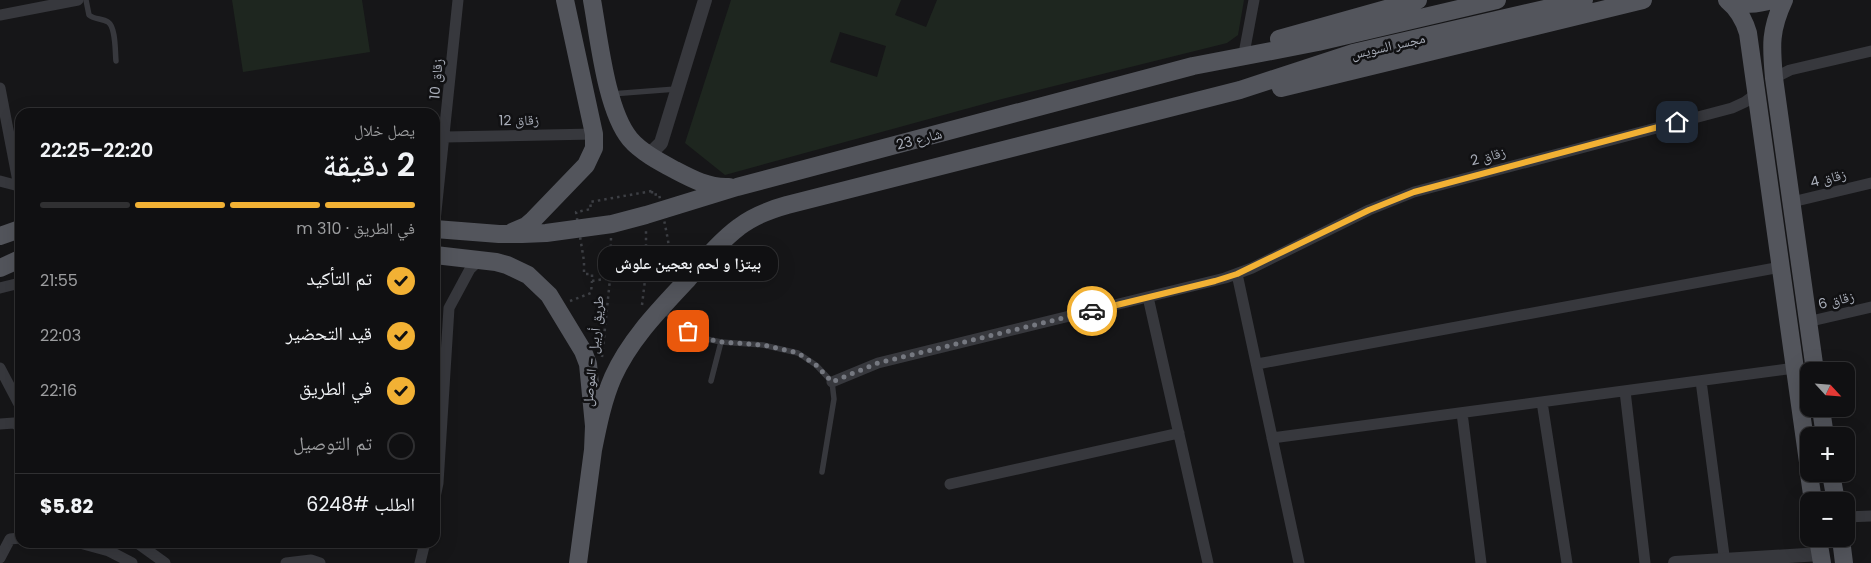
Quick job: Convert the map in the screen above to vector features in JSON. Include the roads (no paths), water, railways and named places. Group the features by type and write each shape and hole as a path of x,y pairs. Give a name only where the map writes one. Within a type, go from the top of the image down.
{"main road":[{"path":"440,229 499,234 518,230 526,226 540,213 589,160 594,148 594,134 565,0"},
{"path":"592,0 610,94 615,112 631,141 671,168 702,183 714,187 736,187"},
{"path":"1193,66 1245,48 1418,0"},
{"name":"مجسر السويس","path":"1193,66 1346,36 1497,0"},
{"name":"مجسر السويس","path":"1194,102 1276,80 1353,53 1584,0"},
{"path":"578,563 593,450 602,407 614,376 634,341 661,308 724,240 756,216 787,205 1194,102 1271,91 1643,0"},
{"path":"1728,0 1741,4 1759,4 1772,0"},
{"path":"1728,0 1745,22 1803,427"},
{"path":"1784,0 1773,28 1771,46 1814,362"},
{"name":"شارع 23","path":"499,234 554,232 612,224 736,187 1193,66"},
{"path":"0,236 15,231"},
{"path":"440,255 481,259 507,265 528,275 544,288 557,305 578,340 588,364 594,426 593,450"},
{"path":"0,268 15,262"},
{"path":"1842,547 1844,563"}],"street":[{"path":"0,15 78,0"},
{"name":"زقاق 10","path":"440,179 458,0"},
{"path":"640,148 653,151 659,147 705,0"},
{"path":"1245,48 1254,0"},
{"path":"1774,78 1790,70 1871,51"},
{"path":"0,88 15,168"},
{"name":"زقاق 2","path":"832,382 878,363 1237,274 1369,210 1414,192 1732,108 1756,94"},
{"name":"زقاق 12","path":"445,137 594,134"},
{"path":"0,181 15,187"},
{"name":"زقاق 4","path":"1792,202 1871,183"},
{"path":"440,451 449,308 470,269 481,259"},
{"path":"1257,364 1781,267"},
{"path":"1237,274 1299,563"},
{"path":"0,288 15,284"},
{"path":"1148,297 1208,563"},
{"name":"زقاق 6","path":"1807,322 1871,307"},
{"path":"0,368 15,396"},
{"path":"1272,438 1795,368"},
{"path":"1701,381 1725,562"},
{"path":"1625,391 1645,563"},
{"path":"1542,402 1567,563"},
{"path":"1462,412 1481,563"},
{"path":"0,424 15,424"},
{"path":"950,484 1179,433"},
{"path":"1855,517 1871,516"},
{"path":"0,558 10,539 15,538"},
{"path":"108,548 132,563"},
{"path":"144,548 165,563"},
{"path":"420,563 424,548"},
{"path":"1676,563 1725,562 1820,552"},
{"path":"286,563 311,560 320,563"}],"lane":[{"path":"86,0 89,15 96,20 108,21 113,27 116,62"},
{"path":"610,94 676,89"},
{"path":"661,308 688,331 702,338 721,342 763,345 798,353 816,365 832,382 834,399 822,472"},
{"path":"711,381 721,342"}],"place":[{"name":"بيتزا و لحم بعجين علوش","path":"688,331"}]}
